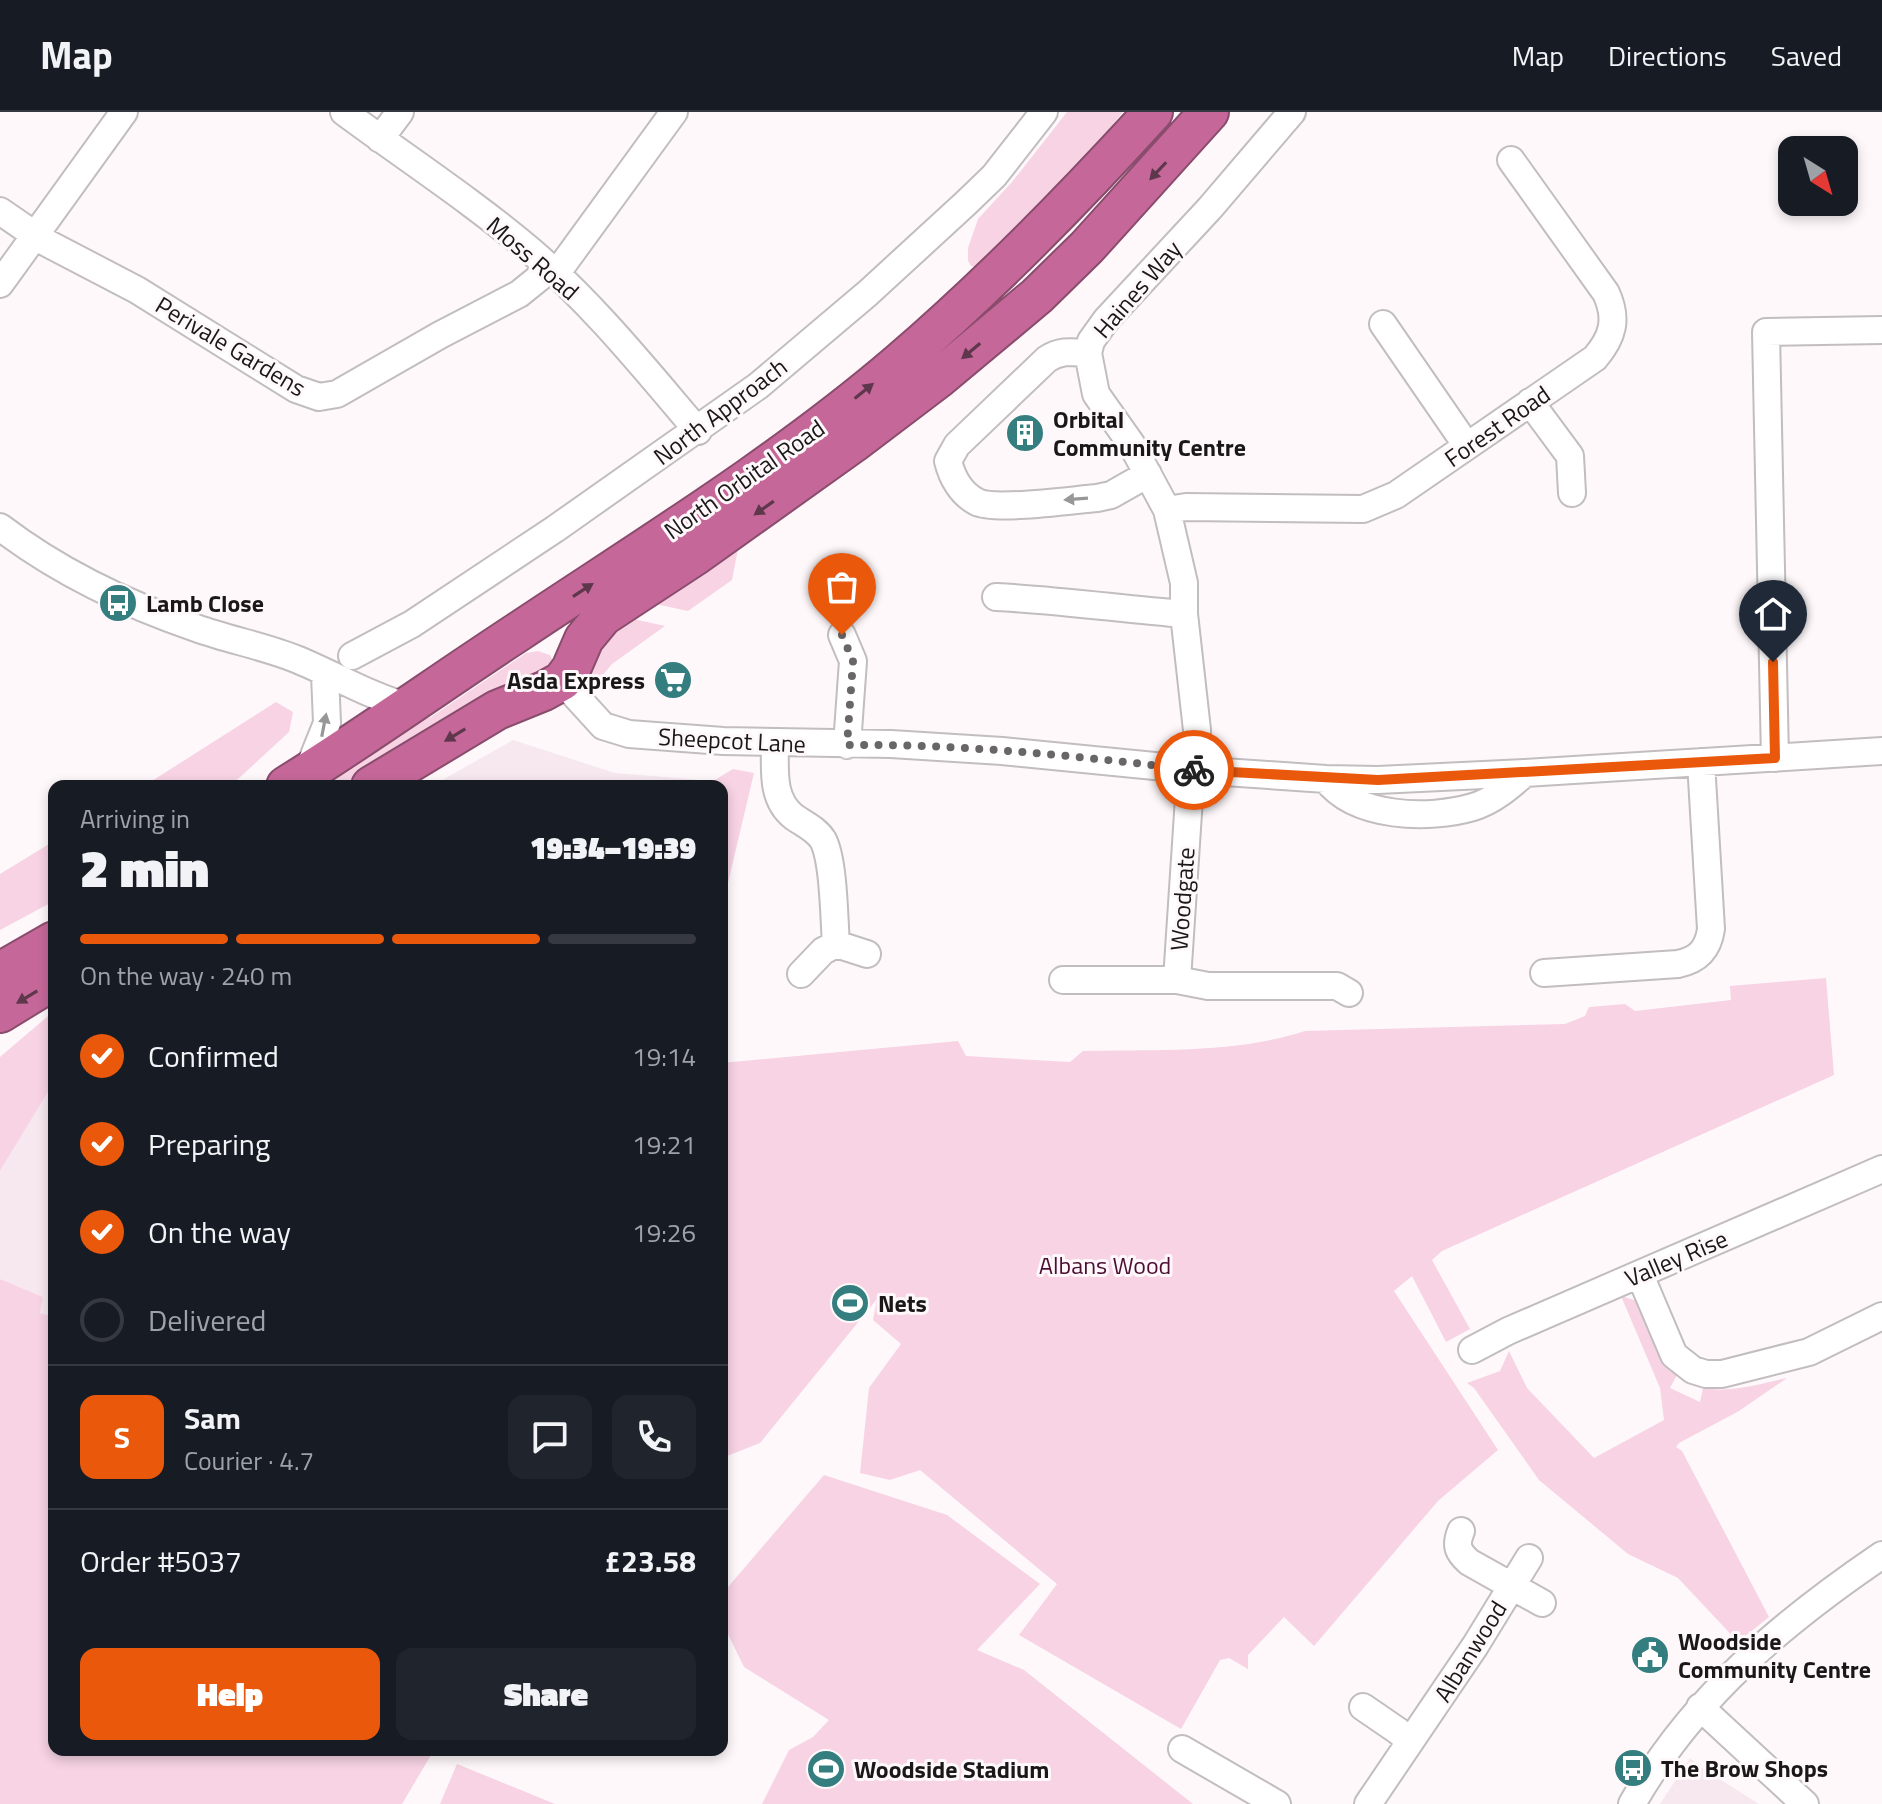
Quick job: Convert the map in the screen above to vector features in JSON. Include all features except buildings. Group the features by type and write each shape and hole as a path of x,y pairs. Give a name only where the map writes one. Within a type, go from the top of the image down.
{"highway":[{"name":"North Orbital Road","path":"296,779 409,707 825,422 981,290 1070,204 1153,112"},
{"name":"North Orbital Road","path":"568,669 592,627 603,616 708,547 853,443 940,377 1037,296 1098,236 1209,112"},
{"path":"381,780 497,710 544,691 568,669 559,641 517,632"},
{"path":"0,972 48,944"},
{"path":"0,1013 48,984"}],"street":[{"path":"0,284 124,112"},
{"name":"Moss Road","path":"344,112 505,231 553,272 628,350 698,431"},
{"path":"380,139 400,112"},
{"path":"553,272 674,112"},
{"name":"North Approach","path":"352,656 376,646 412,624 698,431 780,367 956,213 994,176 1044,112"},
{"name":"Haines Way","path":"1195,770 1197,730 1184,614 1184,583 1167,510 1132,445 1096,394 1088,353 1091,341 1106,320 1210,208 1292,112"},
{"name":"Forest Road","path":"1167,510 1186,507 1363,509 1396,495 1595,358 1609,338 1614,316 1606,293 1511,160"},
{"path":"0,211 35,236"},
{"name":"Perivale Gardens","path":"35,236 137,290 296,389 319,397 337,394 519,294 553,272"},
{"path":"1383,324 1467,446"},
{"path":"1775,758 1756,332 1882,330"},
{"path":"1088,353 1066,351 1047,359 957,445 948,461 951,473 970,498 980,504 997,505 1097,498 1111,495 1148,474"},
{"path":"1530,402 1570,456 1572,493"},
{"path":"0,527 54,564 116,597 191,627 296,659 388,701 409,707"},
{"path":"996,597 1062,600 1184,614"},
{"path":"842,635 853,661 847,745"},
{"name":"Sheepcot Lane","path":"568,669 603,726 629,734 1002,751 1326,779 1378,780 1525,773 1882,751"},
{"path":"296,779 327,723 325,674"},
{"path":"775,743 779,799 792,815 818,834 826,849 836,944"},
{"path":"1544,973 1678,964 1690,962 1705,950 1711,929 1701,762"},
{"name":"Woodgate","path":"1177,980 1189,798 1195,770"},
{"path":"1326,779 1335,792 1355,803 1402,813 1424,813 1473,807 1501,793 1525,773"},
{"path":"801,974 823,951 836,944 867,954"},
{"name":"Woodgate","path":"1063,980 1177,980 1208,986 1337,986 1349,993"},
{"name":"Valley Rise","path":"1472,1350 1508,1331 1882,1169"},
{"path":"1640,1275 1674,1355 1684,1365 1706,1374 1722,1374 1809,1352 1882,1316"},
{"path":"1461,1531 1456,1542 1459,1553 1483,1572 1542,1603"},
{"path":"1632,1804 1700,1707 1747,1657 1821,1596 1882,1555"},
{"name":"Albanwood","path":"1368,1804 1459,1671 1529,1558"},
{"path":"1363,1707 1409,1741"},
{"path":"1700,1707 1805,1804"},
{"path":"1193,1763 1277,1804"}],"shaded area":[{"path":"513,740 615,773 701,780 443,780"},
{"path":"48,1092 48,1315 39,1313 43,1297 0,1279 0,1171"},
{"path":"1690,1758 1699,1766 1759,1804 1660,1804"}],"green space":[{"path":"1067,112 1123,112 1055,195 977,267 971,266 968,248 978,219 1012,182"},
{"path":"739,544 732,580 688,611 651,603"},
{"path":"629,618 665,626 612,664 590,686 588,675 592,649"},
{"path":"538,651 550,655 555,665 363,780 317,780 394,731 431,717 526,653"},
{"path":"276,702 293,712 289,732 236,780 153,780"},
{"path":"733,769 754,773 728,883 728,780 715,780"},
{"path":"48,845 48,904 0,930 0,874"},
{"name":"Albans Wood","path":"1826,978 1834,1075 1442,1251 1432,1260 1470,1329 1446,1342 1412,1276 1394,1291 1498,1450 1438,1501 1314,1646 1284,1617 1248,1655 1248,1669 1229,1658 1220,1660 1181,1729 1019,1635 1057,1584 920,1470 890,1480 860,1473 869,1388 901,1344 873,1320 877,1299 760,1443 728,1456 728,1062 958,1041 966,1056 1070,1062 1083,1051 1223,1047 1305,1031 1565,1024 1585,1016 1589,1007 1625,1004 1635,1011 1731,1000 1730,986"},
{"path":"48,1016 48,1092 0,1171 0,1057"},
{"path":"0,1279 43,1297 40,1313 48,1315 48,1756 430,1756 402,1804 0,1804"},
{"path":"1621,1296 1637,1301 1663,1362 1677,1375 1670,1388 1700,1402 1703,1388 1735,1389 1787,1378 1739,1411 1676,1447 1682,1451 1769,1617 1738,1642 1678,1578 1628,1554 1539,1480 1474,1388 1467,1383 1500,1371 1509,1351 1527,1388 1594,1458 1664,1420 1660,1388"},
{"path":"824,1475 947,1515 1040,1584 977,1650 1024,1670 1193,1804 762,1804 789,1750 813,1737 829,1720 744,1667 728,1634 728,1587"},
{"path":"457,1764 555,1804 440,1804"}],"way so far":[{"path":"842,635 853,661 847,745 891,744 1002,751 1194,770"}],"place":[{"name":"Orbital Community Centre","path":"1025,433"},
{"name":"Lamb Close","path":"118,603"},
{"name":"Asda Express","path":"673,680"},
{"name":"Nets","path":"850,1303"},
{"name":"Woodside Community Centre","path":"1650,1655"},
{"name":"The Brow Shops","path":"1633,1768"},
{"name":"Woodside Stadium","path":"826,1769"}],"route":[{"path":"1194,770 1378,780 1775,758 1773,662"}]}
